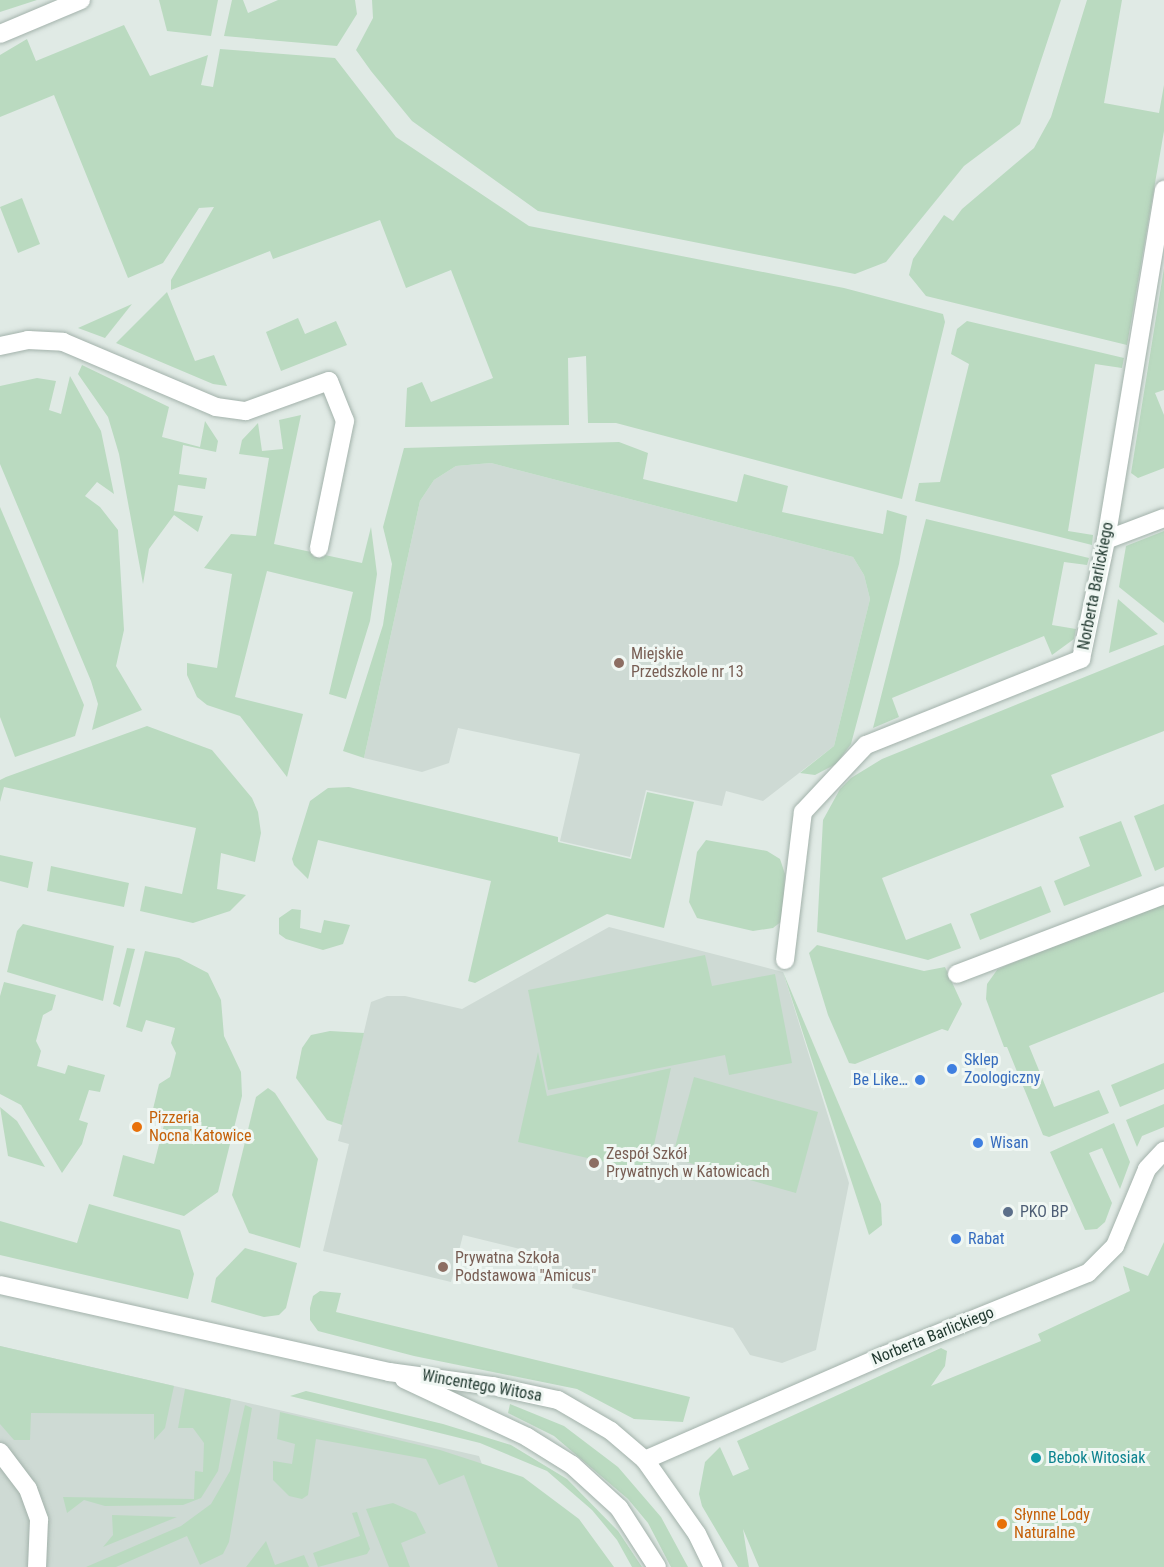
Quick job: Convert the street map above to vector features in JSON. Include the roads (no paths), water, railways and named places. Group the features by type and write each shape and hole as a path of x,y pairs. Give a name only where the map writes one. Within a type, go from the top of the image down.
{"street":[{"path":"0,34 81,0"},
{"name":"Norberta Barlickiego","path":"785,960 803,812 866,744 1081,659 1106,540 1164,190"},
{"path":"0,346 28,340 63,342 216,407 246,411 329,381 345,421 319,548"},
{"path":"1106,540 1164,518"},
{"path":"957,974 1164,894"},
{"name":"Norberta Barlickiego","path":"645,1460 885,1355 1088,1273 1115,1246 1147,1169 1164,1150"},
{"name":"Wincentego Witosa","path":"0,1285 389,1371 493,1386 558,1400 611,1431 645,1460 697,1534 713,1567"},
{"name":"Wincentego Witosa","path":"389,1371 527,1437 572,1465 619,1508 657,1567"},
{"path":"0,1452 28,1489 39,1520 37,1567"}],"place":[{"name":"Miejskie Przedszkole nr 13","path":"619,663"},
{"name":"Sklep Zoologiczny","path":"952,1069"},
{"name":"Be Like…","path":"920,1080"},
{"name":"Pizzeria Nocna Katowice","path":"137,1127"},
{"name":"Wisan","path":"978,1143"},
{"name":"Zespół Szkół Prywatnych w Katowicach","path":"594,1163"},
{"name":"PKO BP","path":"1008,1212"},
{"name":"Rabat","path":"956,1239"},
{"name":"Prywatna Szkoła Podstawowa \"Amicus\"","path":"443,1267"},
{"name":"Bebok Witosiak","path":"1036,1458"},
{"name":"Słynne Lody Naturalne","path":"1002,1524"}]}
